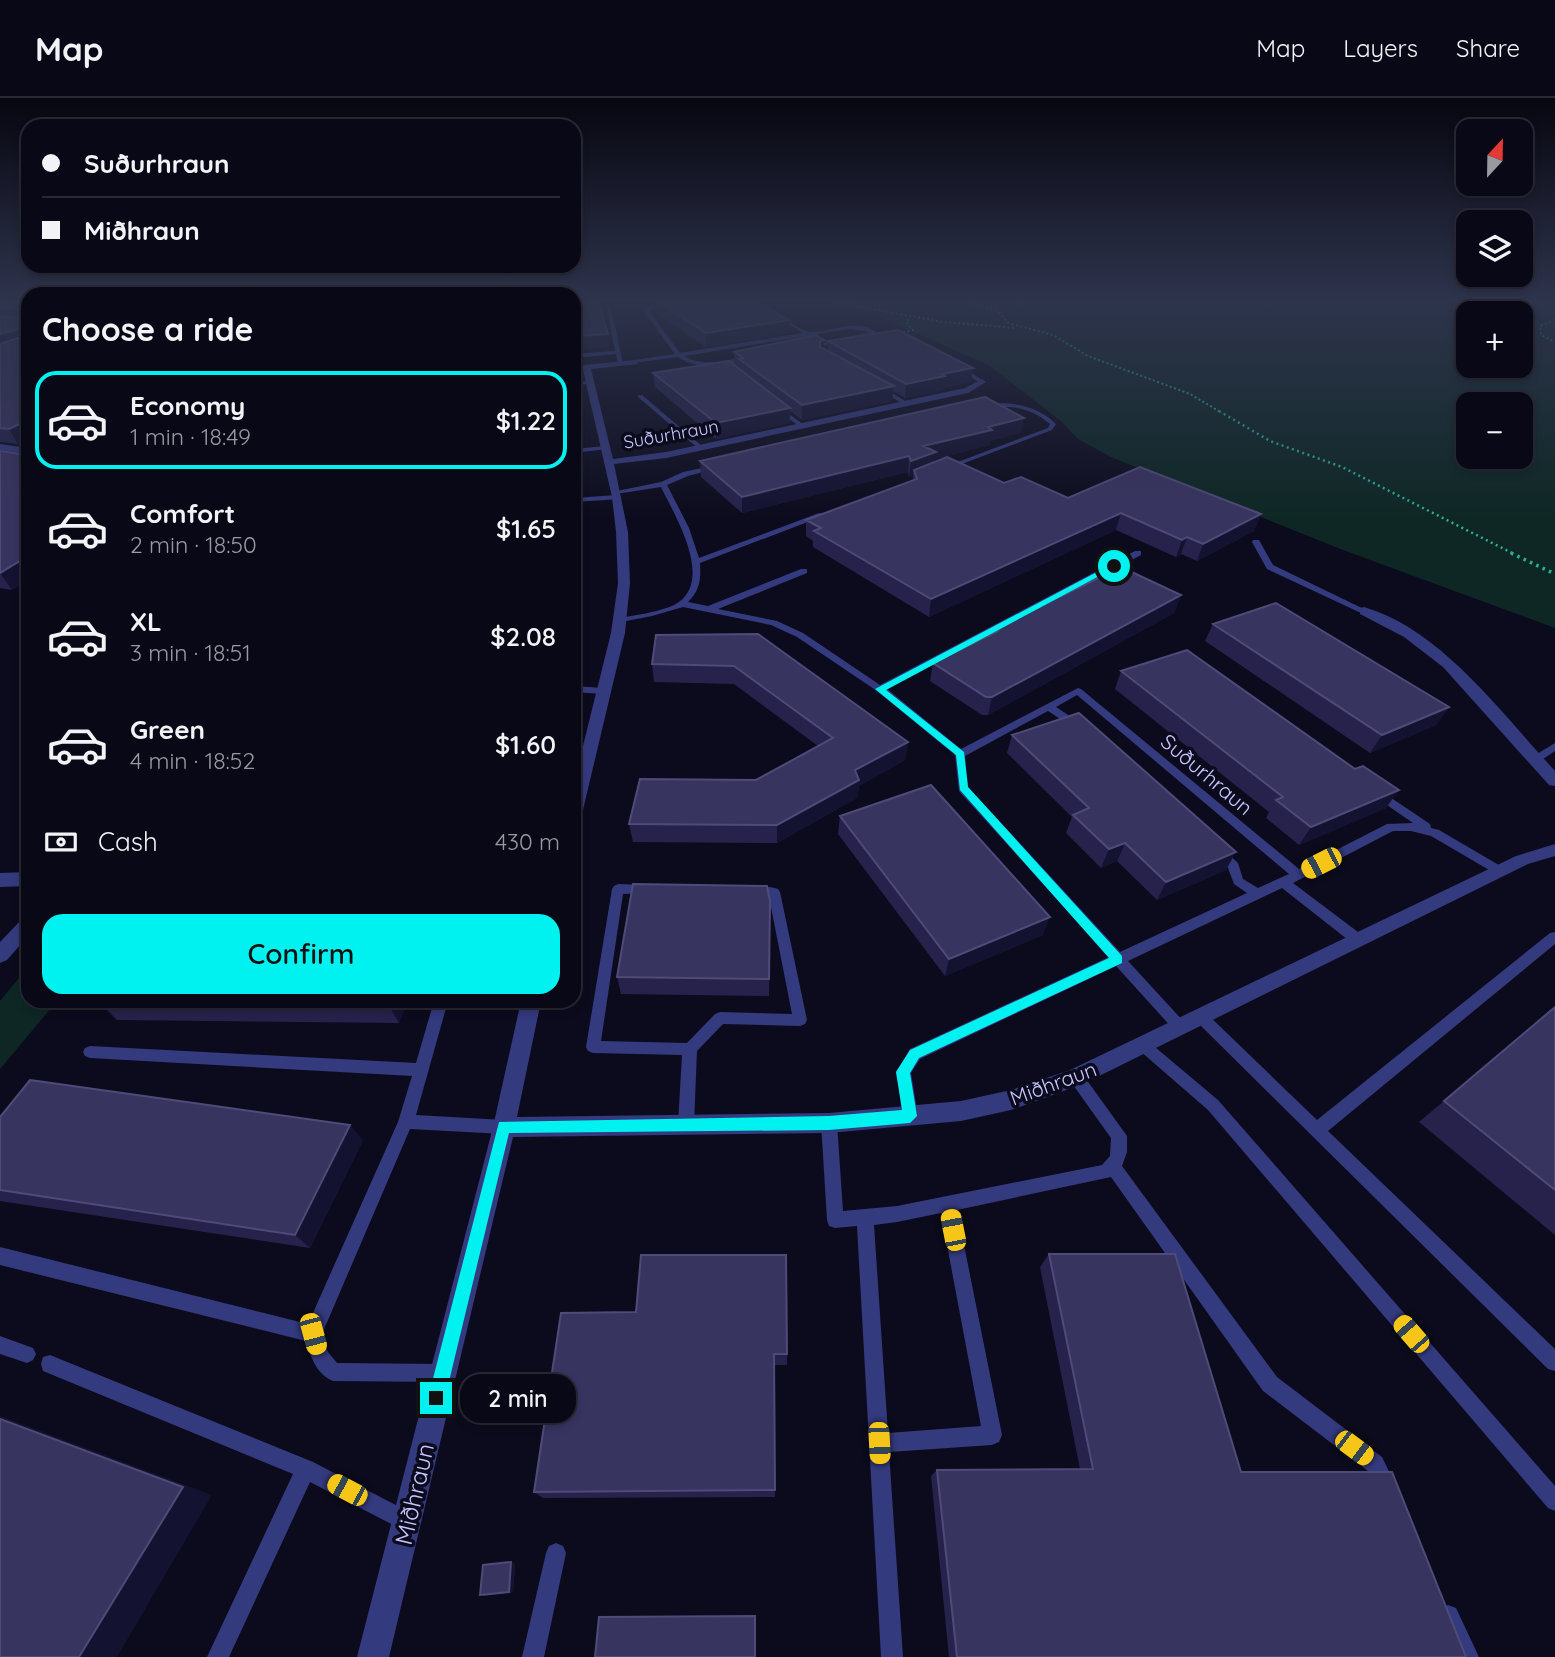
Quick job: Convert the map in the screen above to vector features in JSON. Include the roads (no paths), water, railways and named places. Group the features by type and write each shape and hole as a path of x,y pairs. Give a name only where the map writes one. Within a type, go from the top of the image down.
{"street":[{"name":"Suðurhraun","path":"581,784 619,621 624,583 617,495 590,383 585,375"},
{"name":"Suðurhraun","path":"609,462 666,455 907,404 968,390 982,382"},
{"path":"0,447 21,450"},
{"path":"1364,611 1409,634 1448,664 1555,781"},
{"name":"Miðhraun","path":"504,1127 829,1123 961,1111 998,1103 1076,1077 1522,860 1555,850"},
{"path":"0,880 21,879"},
{"path":"0,955 21,932"},
{"name":"Miðhraun","path":"373,1657 504,1127 530,1008"}],"lane":[{"path":"970,375 982,382"},
{"path":"581,384 590,383"},
{"path":"871,384 907,404"},
{"path":"640,396 701,448"},
{"path":"939,470 1050,429 1053,424 1046,417 1017,405 1003,403 976,409"},
{"path":"773,404 802,426"},
{"path":"581,450 605,448"},
{"path":"581,499 617,495 663,484 686,474 724,466"},
{"path":"663,484 698,561 697,585 682,604"},
{"path":"698,561 826,513"},
{"path":"1256,542 1270,567 1364,611"},
{"path":"880,689 1138,553"},
{"path":"709,609 804,571"},
{"path":"619,621 682,604 774,623 789,629 880,689 960,754 963,788 1180,1027"},
{"path":"581,689 603,691"},
{"name":"Suðurhraun","path":"960,754 1077,691 1298,875"},
{"path":"1049,707 1092,738"},
{"path":"1545,767 1555,746"},
{"path":"1366,785 1435,833 1500,871"},
{"path":"910,1116 903,1072 915,1054 1298,875 1391,827 1411,827 1435,833"},
{"path":"1214,847 1234,866 1238,881 1257,894"},
{"path":"1283,882 1357,939"},
{"path":"657,890 618,889 593,1047 690,1049"},
{"path":"686,1124 690,1049 720,1018 800,1020 774,892 735,891"},
{"path":"1317,1130 1555,937"},
{"path":"439,1008 406,1122 313,1334 320,1357 333,1372 442,1373"},
{"path":"1201,1017 1555,1362"},
{"path":"1144,1046 1193,1085 1213,1105 1555,1501"},
{"path":"90,1052 421,1070"},
{"path":"829,1123 835,1220 865,1218 948,1204 1105,1172 1113,1167 1121,1148 1119,1136 1076,1077"},
{"path":"406,1122 504,1127"},
{"path":"1113,1167 1270,1384 1376,1464 1393,1501"},
{"path":"879,1443 992,1436 948,1204"},
{"path":"865,1218 892,1657"},
{"path":"0,1255 313,1334"},
{"path":"0,1345 27,1354"},
{"path":"50,1364 306,1469 408,1522"},
{"path":"218,1657 306,1469"},
{"path":"533,1657 556,1553"},
{"path":"1439,1597 1468,1657"}]}
